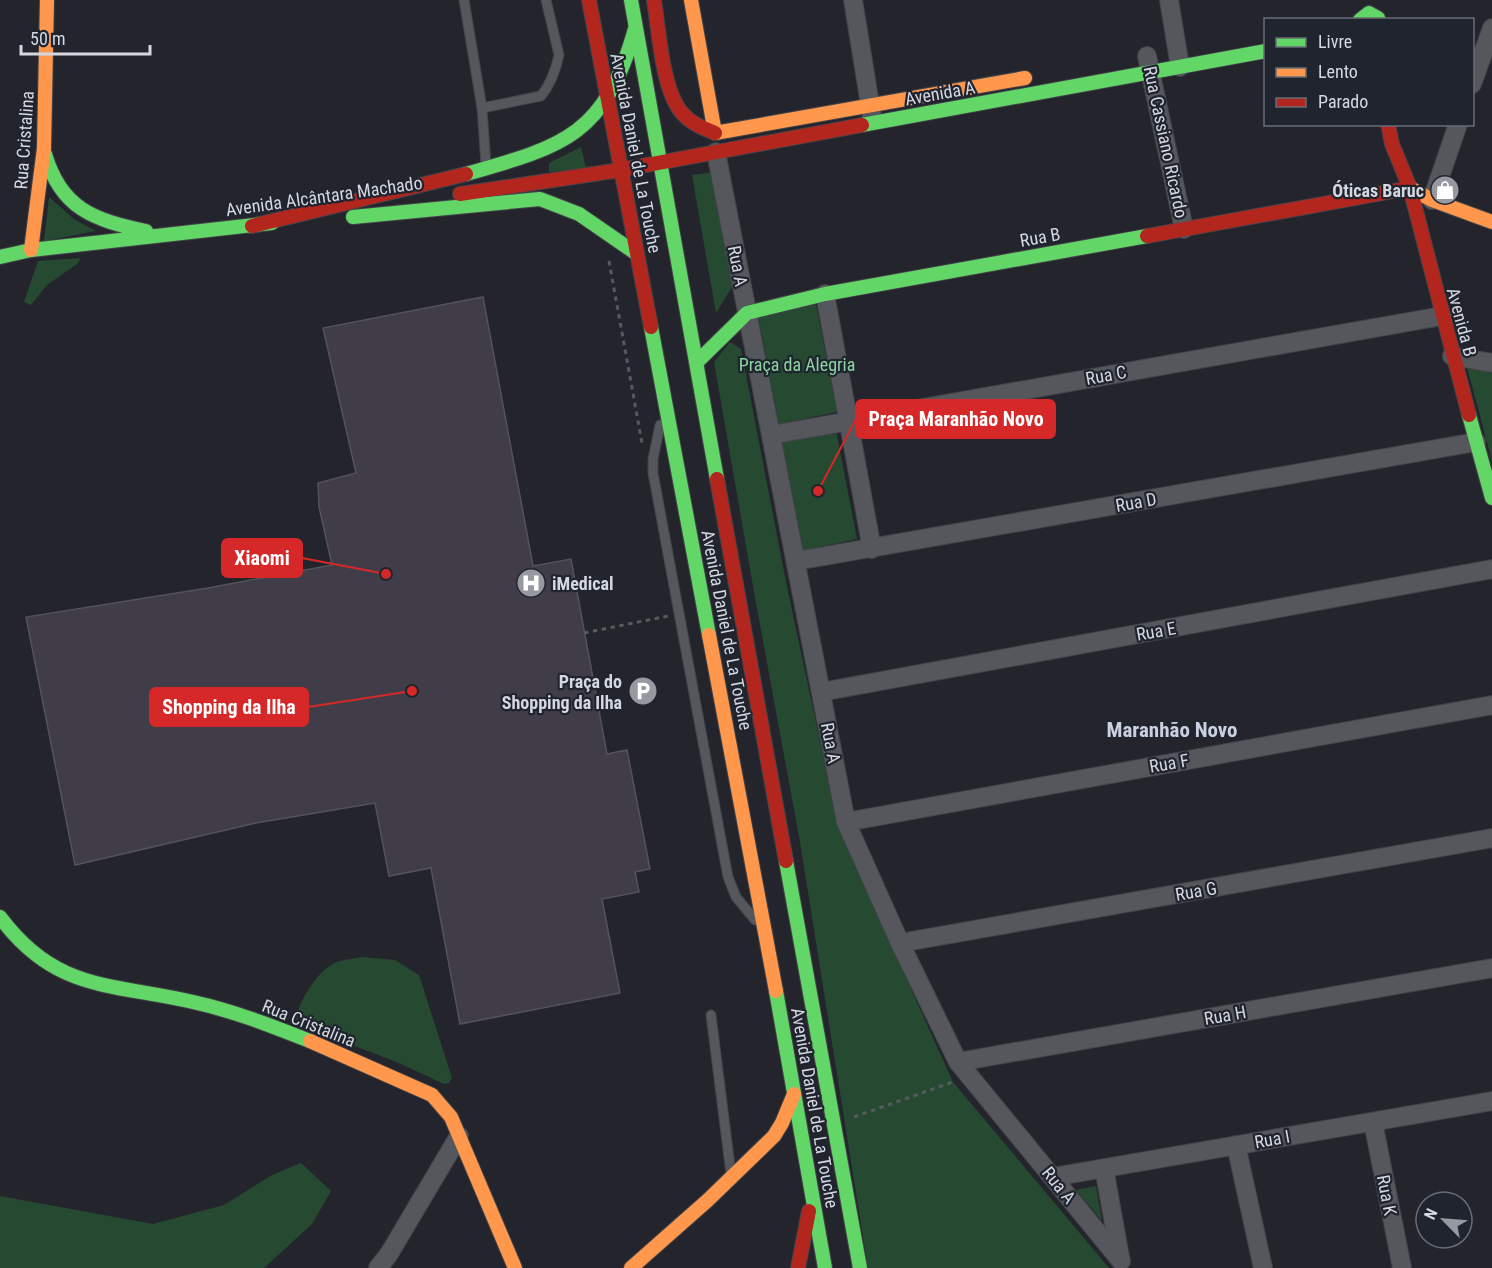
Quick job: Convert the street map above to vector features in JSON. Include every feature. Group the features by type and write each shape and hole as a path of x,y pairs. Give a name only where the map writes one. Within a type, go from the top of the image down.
{"main road":[{"name":"Rua Cristalina","path":"31,250 44,148 46,0"},
{"name":"Avenida Daniel de La Touche","path":"590,0 620,170 766,933 825,1268"},
{"name":"Avenida Daniel de La Touche","path":"631,0 860,1268"},
{"path":"654,0 672,99 682,114 697,125 715,133"},
{"path":"692,0 715,133"},
{"path":"1359,0 1359,18 1369,13 1376,18"},
{"path":"1373,0 1378,18"},
{"path":"252,226 417,187 518,159 556,144 584,126 607,98 628,54 636,27"},
{"name":"Avenida A","path":"620,170 873,124 1163,57 1264,51"},
{"name":"Avenida A","path":"715,133 1043,74"},
{"path":"661,162 668,84"},
{"name":"Avenida B","path":"1388,126 1392,144 1410,188"},
{"name":"Avenida B","path":"1404,132 1410,188 1452,356 1492,498"},
{"path":"44,148 50,173 57,186 80,209 110,223 152,232 179,234"},
{"name":"Avenida Alcântara Machado","path":"31,250 252,226 620,170"},
{"path":"1410,188 1432,200 1492,222"},
{"name":"Rua B","path":"747,313 825,294 1410,188"},
{"path":"252,226 540,200 561,205 584,216 637,255"},
{"path":"0,257 31,250"},
{"path":"696,362 747,313"},
{"name":"Rua Cristalina","path":"0,916 9,931 29,949 52,967 74,978 106,987 205,1004 242,1015 432,1095 451,1117 515,1268"},
{"path":"631,1268 774,1136 794,1094"},
{"path":"798,1268 812,1195"}],"street":[{"path":"854,0 873,124"},
{"name":"Rua Cassiano Ricardo","path":"1169,0 1163,57 1184,229"},
{"path":"1474,81 1492,28"},
{"path":"1432,200 1457,126"},
{"name":"Rua A","path":"716,152 846,822 900,943 958,1062 1122,1264"},
{"path":"825,294 872,549"},
{"name":"Rua C","path":"771,435 1442,316"},
{"path":"1452,356 1492,363"},
{"name":"Rua D","path":"795,561 1476,442"},
{"name":"Rua E","path":"821,692 1492,569"},
{"name":"Rua F","path":"846,822 1492,705"},
{"name":"Rua G","path":"900,943 1492,838"},
{"name":"Rua H","path":"958,1062 1492,968"},
{"name":"Rua I","path":"1053,1177 1492,1101"},
{"name":"Rua K","path":"1373,1122 1402,1268"},
{"path":"378,1268 389,1254 459,1136"},
{"path":"1236,1145 1263,1268"},
{"name":"Rua A","path":"1104,1168 1122,1264"}],"lane":[{"path":"464,0 482,108 487,168"},
{"path":"482,108 541,96 546,90 559,55 546,0"},
{"path":"666,402 653,459 653,473 728,877 732,890 740,903 766,933"},
{"path":"711,1015 731,1177"}],"path":[{"path":"584,633 672,615"},
{"path":"834,1124 950,1083 958,1062"}],"green space":[{"path":"581,147 586,168 549,172 549,163"},
{"path":"714,172 734,284 716,313 692,175"},
{"path":"49,197 75,220 96,231 44,241"},
{"path":"81,258 77,264 47,285 31,305 24,302 38,261"},
{"name":"Praça da Alegria","path":"816,304 837,412 779,424 758,315"},
{"path":"730,342 741,349 787,587 839,830 953,1082 1109,1268 868,1268 800,842 714,362"},
{"path":"1467,367 1492,371 1492,461"},
{"path":"836,431 857,539 800,551 778,443"},
{"path":"361,957 395,960 419,975 452,1078 449,1083 444,1084 399,1063 295,1023 304,997 322,972 337,962"},
{"path":"301,1163 331,1191 312,1224 264,1268 0,1268 0,1196 153,1224 224,1205 272,1175"},
{"path":"1096,1186 1102,1221 1076,1190"}],"building":[{"path":"483,297 533,566 571,559 607,754 627,750 650,869 635,872 639,892 602,899 620,993 460,1024 431,868 389,876 375,803 256,823 75,865 26,617 208,588 332,565 319,507 318,483 356,473 323,328"}],"traffic: fast":[{"path":"631,0 717,479"},
{"path":"1363,18 1369,13 1378,18"},
{"path":"466,174 530,154 555,144 576,131 594,114 610,92 623,65 635,29"},
{"path":"862,125 1264,51"},
{"path":"45,154 60,188 70,200 95,216 146,231"},
{"path":"353,217 540,199 579,214 637,254"},
{"path":"0,257 31,250 272,223"},
{"path":"697,362 747,313 825,294 1147,236"},
{"path":"651,327 709,635"},
{"path":"1469,415 1492,498"},
{"path":"786,861 860,1268"},
{"path":"0,917 21,941 42,959 64,972 111,987 193,1002 223,1010 310,1041"},
{"path":"776,991 825,1268"}],"traffic: slow":[{"path":"31,250 44,148 47,0"},
{"path":"691,0 715,133 1025,78"},
{"path":"1410,188 1432,200 1492,222"},
{"path":"709,635 776,991"},
{"path":"310,1041 432,1095 451,1117 515,1268"},
{"path":"631,1268 708,1200 774,1136 794,1094"}],"traffic: jam":[{"path":"589,0 651,327"},
{"path":"654,0 662,60 670,91 683,114 698,125 715,133"},
{"path":"460,194 620,170 862,125"},
{"path":"1388,126 1392,144 1410,188 1469,415"},
{"path":"252,226 466,174"},
{"path":"1147,236 1410,188"},
{"path":"717,479 786,861"},
{"path":"798,1268 809,1211"}],"place":[{"name":"Óticas Baruc","path":"1445,190"},
{"name":"Praça Maranhão Novo","path":"818,491"},
{"name":"Xiaomi","path":"386,574"},
{"name":"iMedical","path":"531,583"},
{"name":"Shopping da Ilha","path":"412,691"},
{"name":"Praça do Shopping da Ilha","path":"643,691"}],"district":[{"name":"Maranhão Novo","path":"1172,730"}]}
